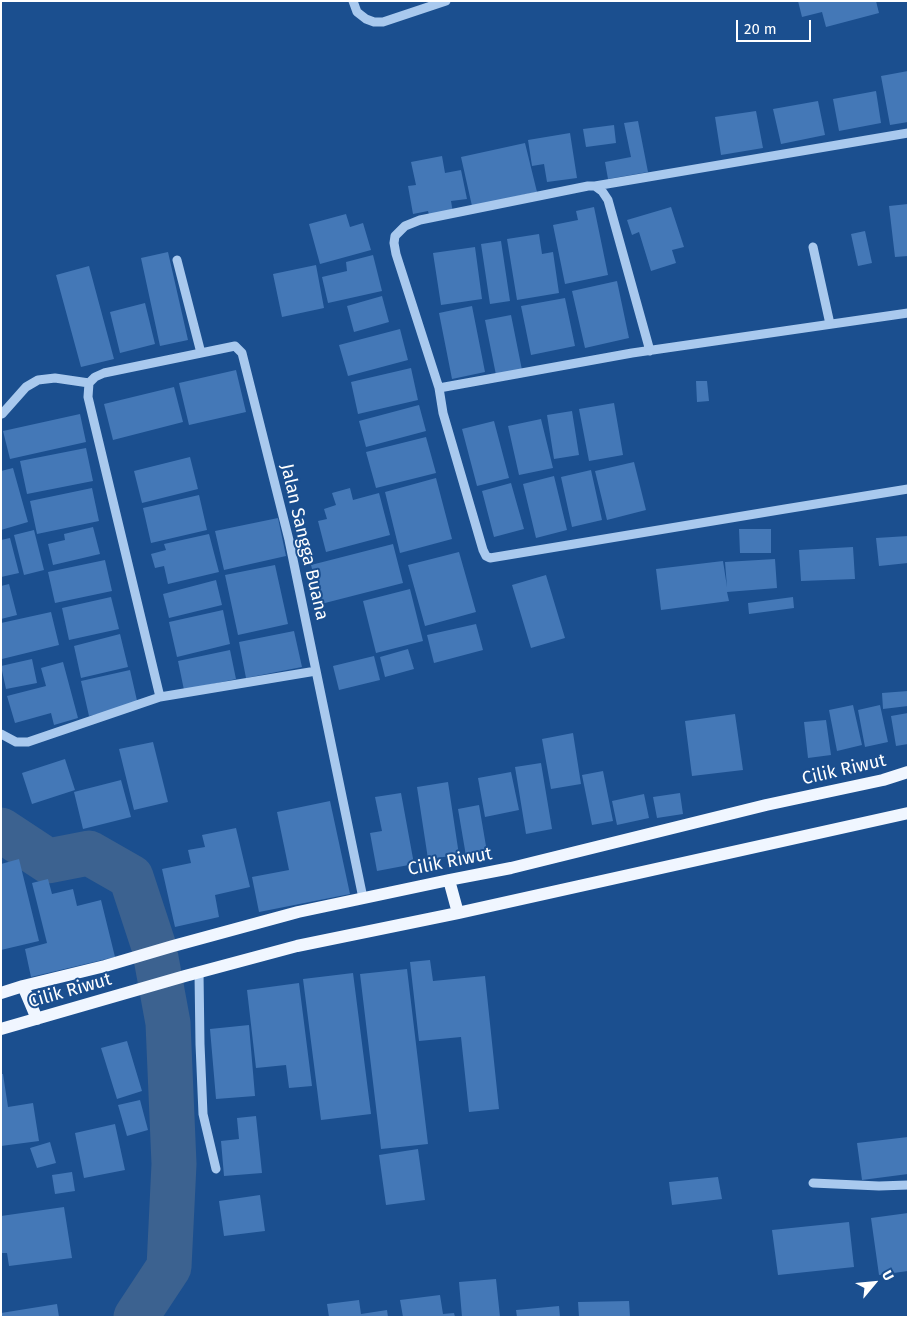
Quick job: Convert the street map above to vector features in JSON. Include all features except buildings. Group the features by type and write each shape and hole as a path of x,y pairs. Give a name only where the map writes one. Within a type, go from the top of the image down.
{"main road":[{"name":"Cilik Riwut","path":"1,993 298,912 511,868 766,805 883,780 908,772"},
{"name":"Cilik Riwut","path":"1,1029 297,946 458,913 908,813"},
{"path":"449,880 458,913"},
{"path":"23,986 37,1019"}],"street":[{"path":"353,1 357,12 366,19 374,22 383,22 446,1"},
{"path":"908,133 588,186 420,220 405,226 395,236 394,243 439,388 443,413 483,550 486,556 490,558 908,489"},
{"path":"595,186 602,191 608,200 650,351"},
{"path":"814,246 830,324"},
{"path":"177,260 201,353"},
{"path":"439,388 632,353 908,313"},
{"name":"Jalan Sangga Buana","path":"89,383 95,377 104,373 235,346 242,353 289,540 363,898"},
{"path":"2,414 26,387 38,380 55,378 89,383 88,397 160,698"},
{"path":"1,734 16,742 28,742 160,698 316,671"},
{"path":"199,973 203,1114 216,1170"},
{"path":"813,1184 908,1185"}],"waterway":[{"path":"1,830 48,861 89,853 131,877 154,947 168,1023 174,1164 169,1267 136,1317"}]}
